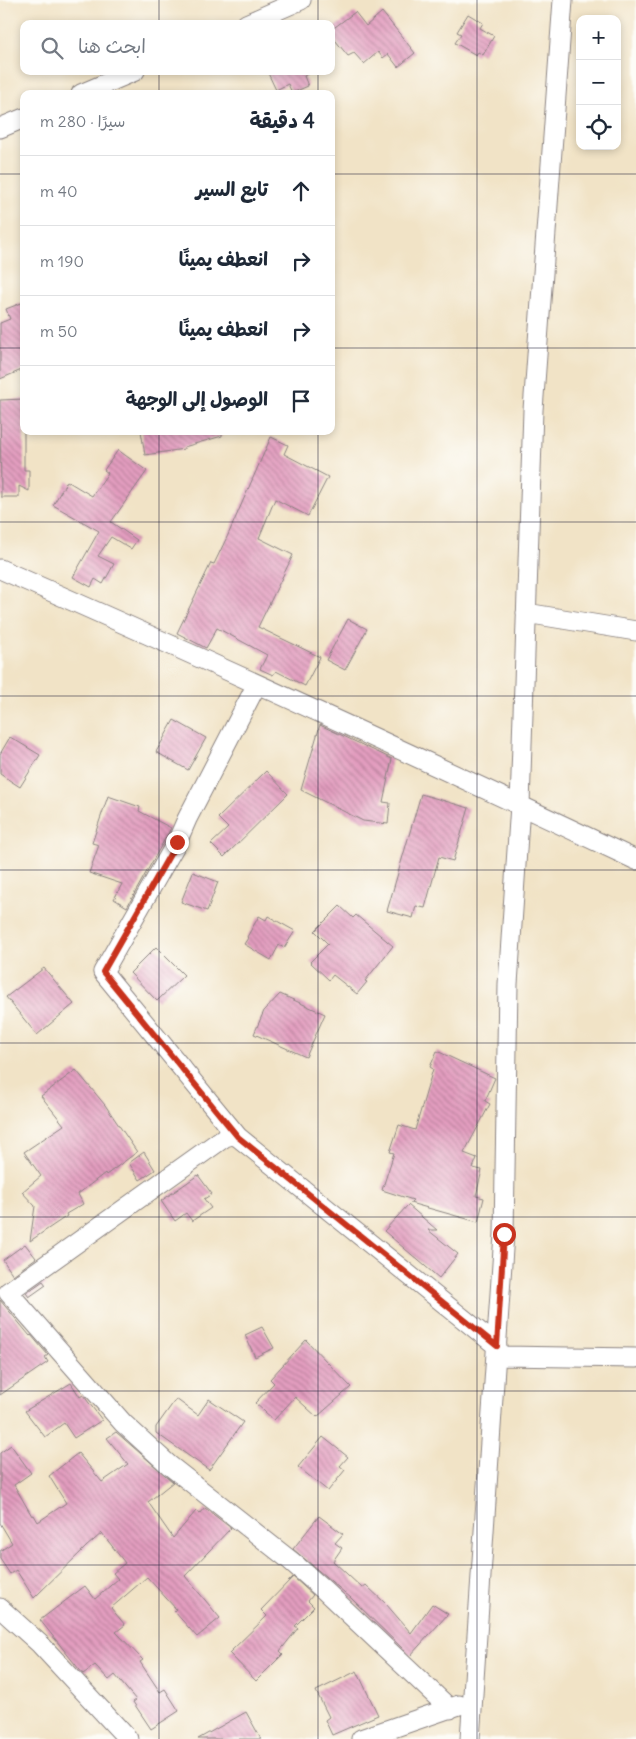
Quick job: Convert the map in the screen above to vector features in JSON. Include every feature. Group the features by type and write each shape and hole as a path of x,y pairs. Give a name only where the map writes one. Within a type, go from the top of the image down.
{"street":[{"path":"255,20 301,0"},
{"path":"470,1739 504,1234 508,984 520,805 533,410 563,0"},
{"path":"90,90 126,75"},
{"path":"0,128 20,120"},
{"path":"0,569 258,684 636,860"},
{"path":"526,613 636,631"},
{"path":"258,684 186,819 177,842 103,972 238,1137 497,1351 636,1358"},
{"path":"238,1137 232,1135 225,1136 8,1292 123,1423 169,1465 317,1584 450,1709"},
{"path":"0,1608 40,1644 128,1739"},
{"path":"361,1739 472,1701"}],"building":[{"path":"355,12 366,26 382,12 415,53 398,67 388,54 383,58 378,52 364,64 354,53 348,56 335,40 335,27"},
{"path":"468,14 483,23 480,28 494,36 483,55 478,52 476,55 455,43 461,34 457,32"},
{"path":"269,75 306,75 304,76 308,86 299,90 291,90 288,84 276,90"},
{"path":"20,304 20,371 0,379 0,323 10,319 6,309"},
{"path":"20,399 20,435 24,435 24,470 29,470 29,491 19,486 19,497 1,497 0,400"},
{"path":"142,435 222,435 184,447 184,449 145,455"},
{"path":"271,437 288,445 284,454 328,477 308,516 275,499 259,538 293,555 258,627 320,657 305,686 276,671 273,675 260,669 267,655 217,628 206,648 177,633 211,563 214,564 228,535"},
{"path":"118,450 147,471 111,522 137,540 131,549 111,537 98,556 114,564 103,584 95,579 91,587 73,577 99,531 53,505 67,481 92,496 108,473 104,470"},
{"path":"348,619 367,629 345,670 326,660"},
{"path":"174,720 206,738 188,770 156,752"},
{"path":"320,725 392,759 383,802 390,803 388,824 363,821 301,790"},
{"path":"10,737 40,755 20,787 0,774 0,754"},
{"path":"266,771 288,794 224,857 211,844 228,828 218,818"},
{"path":"421,794 469,808 453,861 439,857 425,908 416,906 413,918 387,911"},
{"path":"108,796 140,807 139,811 171,828 127,907 114,899 122,884 89,873 99,845 92,843"},
{"path":"193,872 218,882 207,911 181,902"},
{"path":"340,906 353,918 356,915 393,946 357,994 333,975 329,980 310,962 328,944 315,931"},
{"path":"259,916 266,920 268,916 295,931 284,948 279,945 271,960 244,944"},
{"path":"156,947 184,975 157,1001 130,973"},
{"path":"44,968 74,1004 37,1035 6,997"},
{"path":"280,994 325,1014 306,1057 254,1034 264,1011"},
{"path":"437,1051 495,1078 485,1101 490,1104 464,1153 477,1158 473,1168 482,1170 476,1196 484,1198 478,1222 410,1203 413,1200 382,1190 394,1153 390,1152 399,1125 415,1130 433,1069 430,1067"},
{"path":"76,1070 105,1105 137,1152 78,1194 83,1204 66,1214 67,1216 30,1241 35,1206 22,1192 41,1176 24,1152 64,1125 41,1096"},
{"path":"144,1152 155,1170 140,1180 129,1163"},
{"path":"198,1175 212,1194 204,1199 211,1208 192,1221 186,1213 175,1221 161,1201"},
{"path":"408,1205 437,1230 428,1230 458,1254 439,1278 384,1231"},
{"path":"25,1244 36,1258 13,1275 3,1260"},
{"path":"43,1281 46,1285 29,1297 26,1293"},
{"path":"0,1300 48,1355 45,1357 48,1362 0,1395"},
{"path":"262,1327 274,1348 255,1357 245,1335"},
{"path":"306,1340 351,1387 317,1417 295,1397 274,1420 255,1403 274,1383 270,1379"},
{"path":"71,1383 80,1397 83,1395 102,1420 74,1438 64,1423 45,1437 25,1411"},
{"path":"176,1399 198,1415 209,1399 243,1422 209,1470 156,1433 156,1427"},
{"path":"116,1432 173,1482 148,1502 173,1538 196,1511 200,1514 205,1508 231,1528 185,1576 220,1618 197,1637 174,1611 176,1609 147,1577 111,1608 125,1625 116,1632 143,1660 140,1662 160,1692 165,1689 179,1711 151,1729 133,1702 136,1700 115,1675 109,1680 95,1665 83,1674 40,1620 85,1586 95,1599 118,1579 113,1573 125,1563 102,1533 34,1598 16,1570 10,1574 0,1559 0,1551 12,1543 0,1523 0,1453 11,1445 31,1473 14,1485 32,1516 34,1515 38,1522 66,1503 49,1476 78,1453 102,1482 128,1464 107,1438"},
{"path":"323,1437 348,1457 340,1466 345,1470 328,1491 298,1467"},
{"path":"319,1516 343,1534 335,1543 342,1548 333,1561 362,1588 366,1585 386,1604 411,1633 432,1604 448,1614 410,1656 351,1598 293,1549"},
{"path":"293,1577 313,1595 308,1601 314,1607 295,1626 298,1628 280,1651 283,1654 256,1681 229,1653 267,1616 261,1610"},
{"path":"357,1671 378,1715 332,1735 325,1720 329,1717 316,1691"},
{"path":"246,1712 261,1739 198,1739"}],"route":[{"path":"177,842 103,972 238,1137 497,1346 504,1234"}]}
